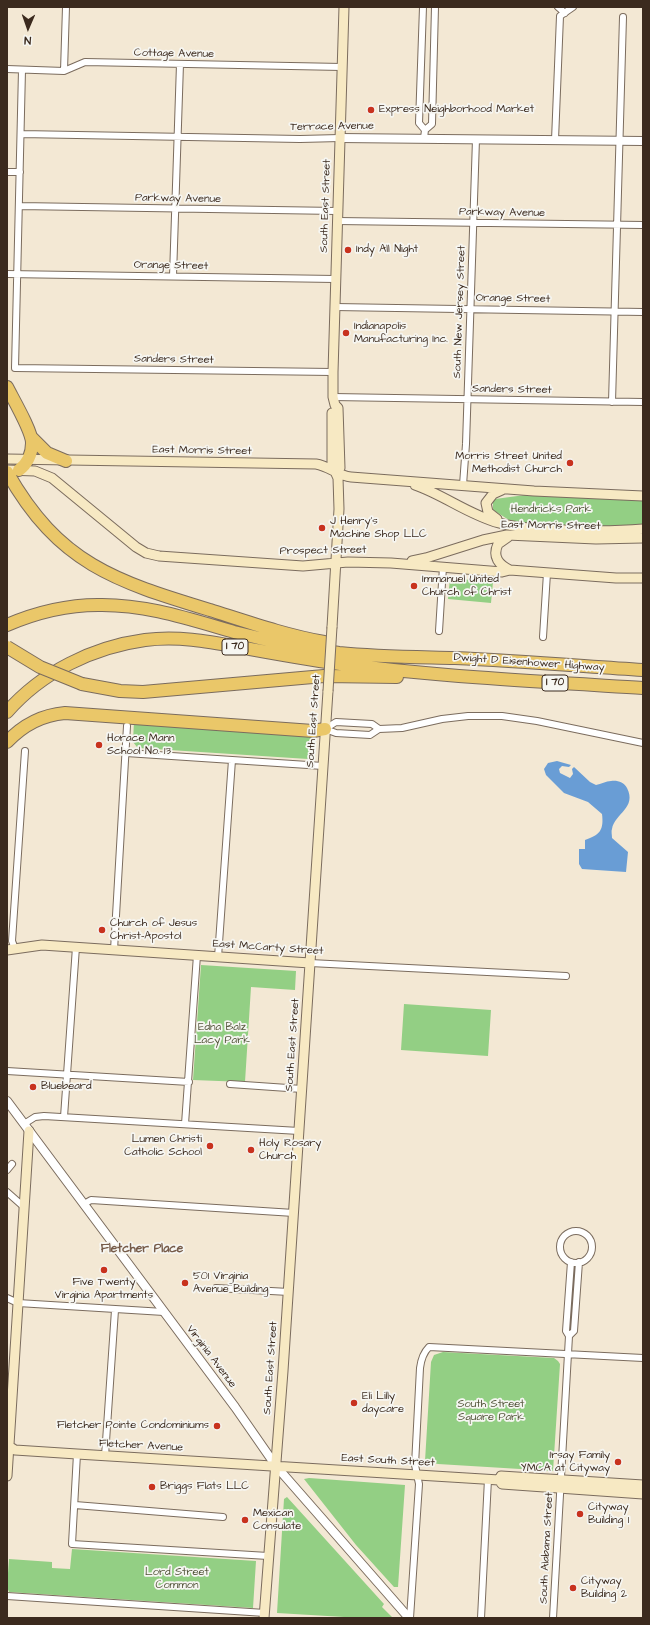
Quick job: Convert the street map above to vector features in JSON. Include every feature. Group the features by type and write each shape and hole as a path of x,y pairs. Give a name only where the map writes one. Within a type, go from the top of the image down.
{"highway":[{"path":"7,387 32,438 47,453 66,461"},
{"path":"32,438 32,450 28,460 11,466 33,511 57,539 88,564 116,578 166,596 284,634 415,657"},
{"name":"I 70","path":"8,625 46,612 69,607 96,605 126,606 157,610 254,637 314,649 369,656 415,657"},
{"name":"I 70","path":"7,712 35,686 75,661 109,648 146,640 173,638 195,640 333,663 466,677"},
{"path":"7,647 40,668 60,677 82,684 115,690 143,692 324,676 466,677"},
{"name":"Dwight D Eisenhower Highway","path":"415,657 643,670"},
{"name":"Dwight D Eisenhower Highway","path":"466,677 643,688"},
{"path":"7,742 20,730 35,721 48,716 65,713 313,731 325,728"}],"main road":[{"name":"South East Street","path":"265,1615 268,1556 289,1292 339,509 336,473 340,468 338,408 334,401 333,372 344,7"},
{"name":"East Morris Street","path":"28,460 315,464 327,467 336,473 348,477 643,496"},
{"name":"Prospect Street","path":"11,466 40,472 52,478 128,542 142,551 159,556 303,566 348,562 391,563 502,572 510,570 616,578 643,578"},
{"name":"East Morris Street","path":"394,480 430,491 494,522 521,527 578,531 643,529"},
{"path":"507,488 493,494 487,501 486,508 490,515 521,527"},
{"name":"East Morris Street","path":"391,563 422,560 483,540 513,536 596,539 643,538"},
{"path":"510,570 497,559 496,551 500,542 513,536"},
{"name":"East McCarty Street","path":"11,950 34,945 310,963"},
{"path":"7,957 11,950"},
{"path":"7,1476 24,1207 27,1127"},
{"name":"Fletcher Avenue","path":"8,1446 15,1450 276,1466"},
{"name":"East South Street","path":"276,1466 488,1479 499,1480 502,1484 643,1485"},
{"name":"East South Street","path":"561,1484 643,1494"}],"street":[{"path":"64,71 66,7"},
{"path":"423,7 419,123 425,134 432,124 435,7"},
{"path":"558,7 565,13"},
{"path":"555,140 560,16 573,7"},
{"path":"612,402 623,17"},
{"name":"Cottage Avenue","path":"7,69 64,71 85,62 342,67"},
{"path":"173,276 180,64"},
{"path":"17,274 22,70"},
{"name":"Terrace Avenue","path":"21,134 321,139 425,134 476,139 643,141"},
{"name":"South New Jersey Street","path":"462,485 467,399 476,139"},
{"path":"7,172 20,172"},
{"name":"Parkway Avenue","path":"19,206 175,209 472,222 643,225"},
{"name":"Orange Street","path":"7,274 336,279"},
{"name":"Sanders Street","path":"17,274 15,368 333,372"},
{"name":"Orange Street","path":"335,307 643,312"},
{"name":"Sanders Street","path":"334,401 467,399 643,402"},
{"path":"439,631 443,567"},
{"path":"543,637 547,573"},
{"path":"325,728 336,733 370,735 379,729 402,728 461,716 502,716 537,721 643,743"},
{"path":"325,728 336,722 372,724 379,729"},
{"path":"114,950 127,726"},
{"path":"11,950 25,751"},
{"path":"126,753 323,766"},
{"path":"218,957 232,760"},
{"path":"64,1117 76,948"},
{"path":"185,1124 197,955"},
{"name":"East McCarty Street","path":"310,963 424,970 566,976"},
{"path":"7,1071 189,1082"},
{"path":"230,1084 302,1089"},
{"name":"Virginia Avenue","path":"7,1101 239,1413 276,1466 409,1618"},
{"path":"27,1127 31,1119 38,1116 299,1131"},
{"path":"7,1170 12,1164"},
{"path":"7,1192 24,1207"},
{"path":"84,1204 91,1200 294,1213"},
{"path":"576,1232 583,1233 591,1242 592,1247 588,1256 579,1262 571,1262 562,1254 561,1243 566,1235 576,1232"},
{"name":"South Alabama Street","path":"553,1618 569,1336 566,1331 571,1262"},
{"name":"South Alabama Street","path":"569,1336 574,1331 579,1262"},
{"path":"216,1288 289,1292"},
{"path":"7,1298 18,1303 164,1312"},
{"path":"106,1456 115,1310"},
{"path":"409,1618 419,1484 415,1465 420,1368 422,1358 429,1347 643,1358"},
{"path":"77,1454 72,1544 268,1556"},
{"path":"481,1618 488,1479"},
{"path":"74,1505 223,1517"},
{"path":"7,1596 265,1615"}],"green space":[{"name":"Hendricks Park","path":"525,495 643,500 643,525 596,527 520,523 509,520 493,510 493,502 495,499"},
{"path":"450,578 493,582 491,603 448,599"},
{"path":"134,721 308,734 313,742 314,753 313,756 308,759 139,748 133,742"},
{"name":"Edna Balz Lacy Park","path":"201,965 296,971 295,990 251,987 245,1082 193,1080"},
{"path":"404,1004 491,1010 488,1056 401,1050"},
{"name":"South Street Square Park","path":"443,1352 554,1358 558,1361 560,1364 553,1471 438,1464 425,1461 431,1362 434,1355"},
{"path":"309,1478 405,1485 398,1587 394,1587 356,1545 304,1479"},
{"path":"287,1497 384,1604 382,1607 393,1618 361,1618 277,1613 284,1499"},
{"name":"Lord Street Common","path":"72,1549 256,1561 253,1608 9,1592 7,1587 9,1559 52,1562 52,1568 70,1569"}],"water":[{"path":"557,761 571,765 569,767 562,766 559,769 560,773 570,778 573,774 572,769 574,767 590,782 596,785 607,781 616,781 626,786 629,801 614,823 612,838 628,852 626,872 582,869 579,864 579,849 585,849 585,840 594,836 600,831 602,814 588,802 564,793 546,775 544,769 548,763"}],"place":[{"name":"Express Neighborhood Market","path":"371,110"},
{"name":"Indy All Night","path":"348,250"},
{"name":"Indianapolis Manufacturing Inc.","path":"346,333"},
{"name":"Morris Street United Methodist Church","path":"570,463"},
{"name":"J Henry's Machine Shop LLC","path":"322,528"},
{"name":"Immanuel United Church of Christ","path":"414,586"},
{"name":"Horace Mann School No. 13","path":"99,745"},
{"name":"Church of Jesus Christ-Apostol","path":"102,930"},
{"name":"Bluebeard","path":"33,1087"},
{"name":"Lumen Christi Catholic School","path":"210,1146"},
{"name":"Holy Rosary Church","path":"251,1150"},
{"name":"Five Twenty Virginia Apartments","path":"104,1270"},
{"name":"501 Virginia Avenue Building","path":"185,1283"},
{"name":"Eli Lilly daycare","path":"354,1403"},
{"name":"Fletcher Pointe Condominiums","path":"217,1426"},
{"name":"Irsay Family YMCA at Cityway","path":"618,1462"},
{"name":"Briggs Flats LLC","path":"152,1487"},
{"name":"Cityway Building 1","path":"580,1514"},
{"name":"Mexican Consulate","path":"245,1520"},
{"name":"Cityway Building 2","path":"573,1588"}],"district":[{"name":"Fletcher Place","path":"142,1249"}]}
